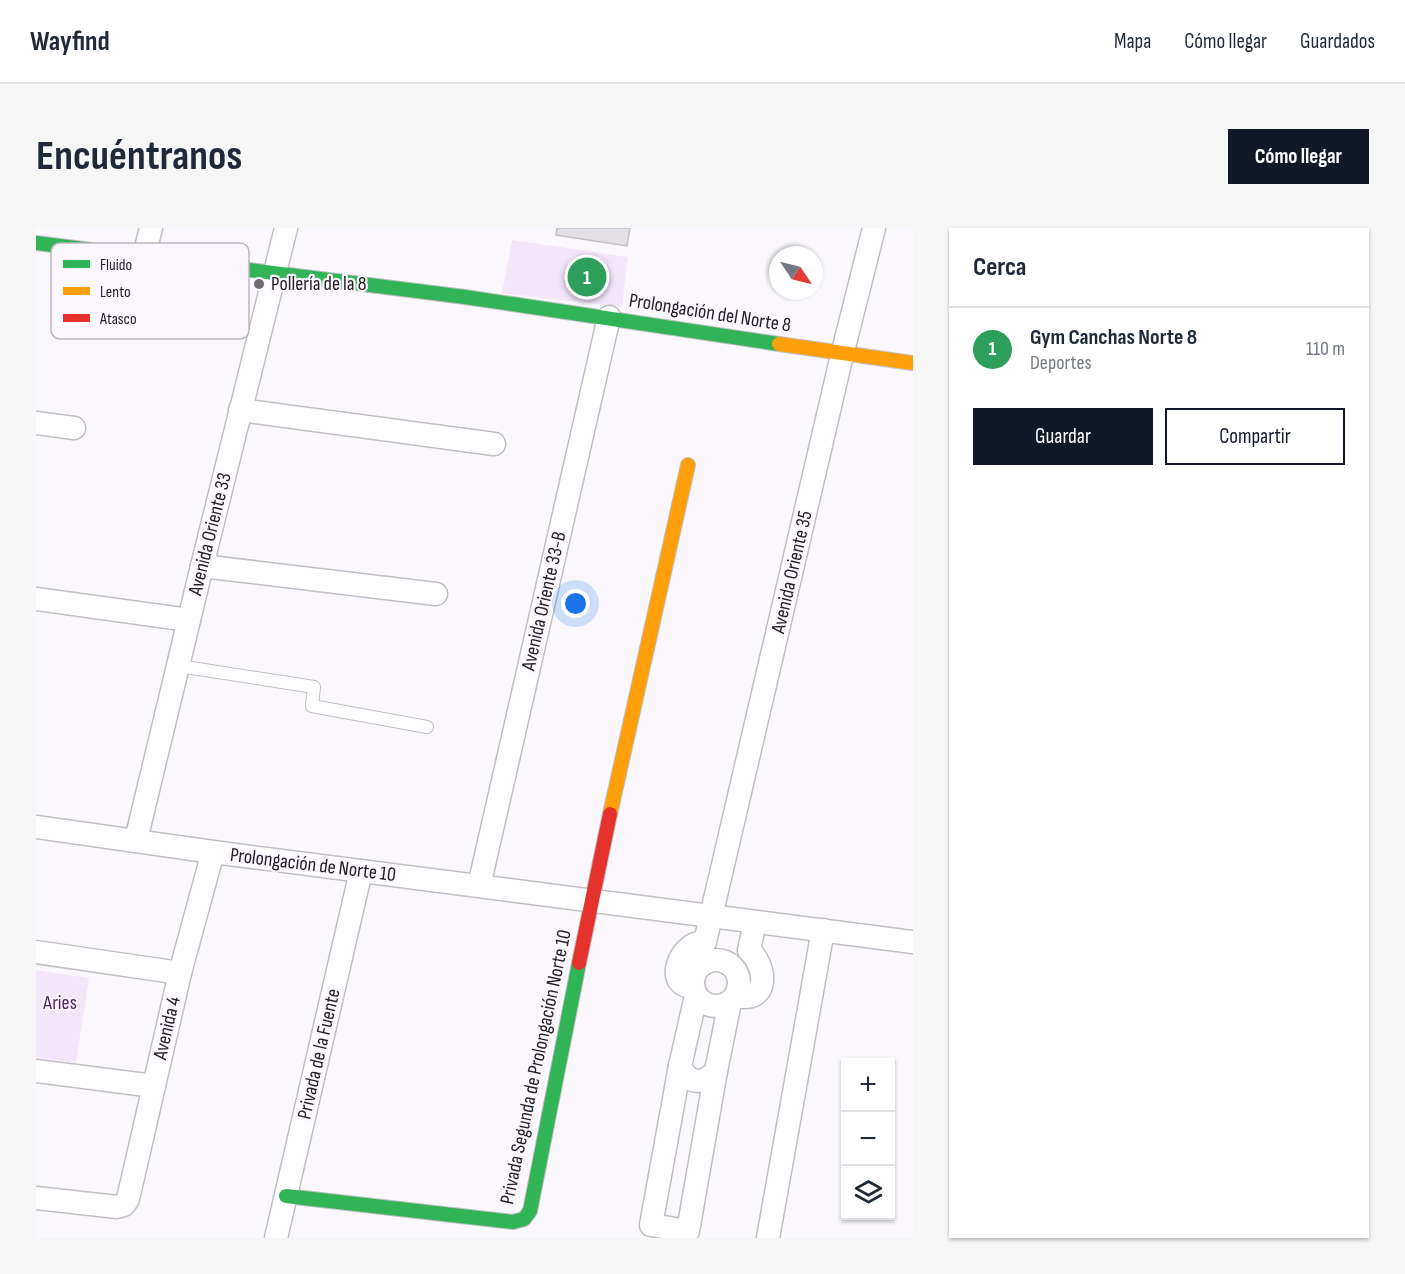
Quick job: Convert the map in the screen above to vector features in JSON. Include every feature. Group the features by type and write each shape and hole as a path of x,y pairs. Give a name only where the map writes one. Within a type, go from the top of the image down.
{"street":[{"path":"147,243 151,228"},
{"name":"Avenida Oriente 33","path":"136,840 286,228"},
{"name":"Avenida Oriente 35","path":"695,992 678,982 676,969 686,951 695,944 705,942 712,916 842,355 874,228"},
{"name":"Prolongación del Norte 8","path":"41,238 70,243"},
{"name":"Prolongación del Norte 8","path":"249,269 609,317 842,355 913,363"},
{"name":"Avenida Oriente 33-B","path":"478,886 609,317"},
{"path":"240,410 494,444"},
{"path":"36,423 74,428"},
{"path":"591,900 688,465"},
{"path":"202,566 436,594"},
{"path":"36,599 189,620"},
{"name":"Prolongación de Norte 10","path":"36,827 913,942"},
{"name":"Avenida 4","path":"36,1198 117,1207 124,1205 128,1199 180,973 213,852"},
{"name":"Privada de la Fuente","path":"276,1238 361,871"},
{"name":"Privada Segunda de Prolongación Norte 10","path":"286,1196 513,1222 524,1219 530,1211 591,900"},
{"path":"695,992 707,1005 715,1007 733,999 752,998 757,994 760,988 761,967 757,957 749,950 755,921"},
{"path":"768,1238 823,930"},
{"path":"36,952 180,973"},
{"path":"720,960 737,972 739,988 733,999 716,1071 688,1231 651,1225 695,992 693,980 705,962 720,960"},
{"path":"680,1066 684,1075 697,1082 709,1079 716,1071"},
{"path":"36,1071 154,1086"}],"lane":[{"path":"179,666 314,687 312,706 428,727"}],"green space":[{"path":"512,240 628,257 622,307 502,293"},
{"name":"Aries","path":"36,970 89,978 76,1063 36,1057"}],"building":[{"path":"557,228 630,228 627,246 556,235"}],"traffic: fast":[{"path":"36,243 51,245"},
{"path":"249,270 465,297 779,344"},
{"path":"286,1196 513,1222 524,1219 530,1211 579,963"}],"traffic: slow":[{"path":"779,344 913,363"},
{"path":"610,814 688,465"}],"traffic: jam":[{"path":"579,963 610,814"}],"place":[{"name":"Gym Canchas Norte 8","path":"587,277"},
{"name":"Pollería de la 8","path":"259,284"}]}
